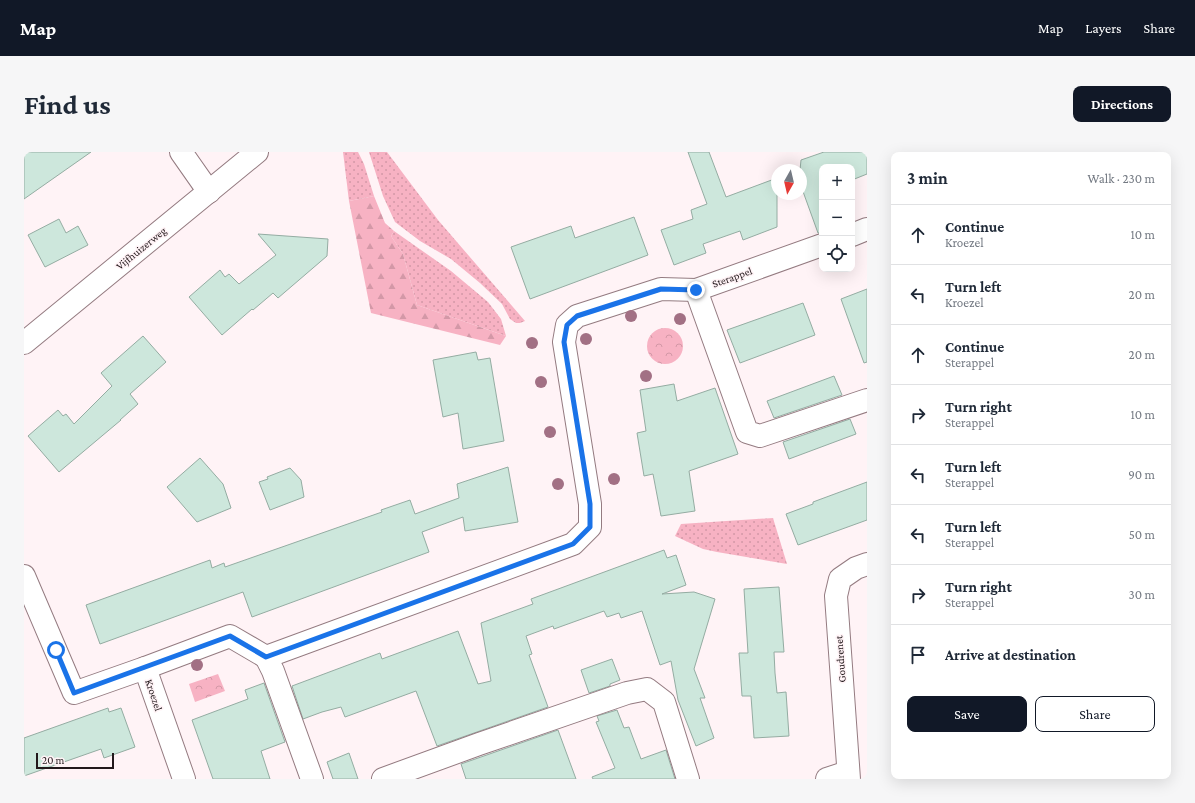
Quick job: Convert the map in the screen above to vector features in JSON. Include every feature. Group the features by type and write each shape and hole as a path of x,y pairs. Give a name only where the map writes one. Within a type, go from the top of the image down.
{"street":[{"path":"181,152 209,192"},
{"name":"Vijfhuizerweg","path":"24,343 257,152"},
{"path":"855,234 867,229"},
{"name":"Sterappel","path":"266,657 573,544 590,527 590,504 564,342 567,325 577,316 661,289 696,290 819,247"},
{"path":"696,290 747,432 760,436 867,400"},
{"name":"Goudrenet","path":"827,779 848,775 836,596 840,579 856,568 867,564"},
{"name":"Kroezel","path":"24,576 74,693 145,668 184,779"},
{"path":"145,668 230,636 266,657 273,671 312,779"},
{"path":"383,779 627,693 647,689 664,702 688,779"}],"green space":[{"path":"343,152 358,152 364,164 374,196 349,201"},
{"path":"369,152 387,152 438,220 525,321 516,323 510,319 502,304 480,283 451,259 420,241 395,222 383,196"},
{"path":"374,196 385,223 394,231 391,236 403,254 417,305 506,336 500,345 371,313 349,201"},
{"path":"394,231 451,271 488,302 501,319 506,336 417,305 403,254 391,236"},
{"path":"669,328 678,333 682,339 682,353 678,359 669,364 661,364 652,359 648,353 647,342 652,333 658,329"},
{"path":"773,518 787,564 703,549 675,536 681,524"},
{"path":"218,674 225,691 195,702 189,684"}],"building":[{"path":"24,152 91,152 24,199"},
{"path":"688,152 709,152 726,197 771,180 771,200 777,200 777,227 743,240 740,231 703,244 706,253 674,265 661,230 693,219 691,210 707,204"},
{"path":"824,152 867,152 867,174 855,179 855,164 819,164 819,233 806,200 807,164 801,164 801,160"},
{"path":"634,217 648,255 530,299 511,247 571,226 575,238"},
{"path":"59,219 66,233 78,226 88,245 45,267 28,235"},
{"path":"258,234 328,239 327,256 278,298 273,293 222,335 189,297 220,270 225,277 229,274 239,284 276,255"},
{"path":"867,289 867,362 864,363 841,299"},
{"path":"803,303 815,335 740,363 727,330"},
{"path":"143,336 166,362 130,394 138,404 59,472 28,436 58,410 63,416 66,414 74,424 112,386 101,373"},
{"path":"476,352 478,360 490,358 504,441 463,449 458,413 443,417 433,360"},
{"path":"834,376 842,395 774,418 767,401"},
{"path":"674,384 677,401 715,388 738,454 689,471 695,511 661,516 653,474 644,476 637,433 646,431 640,390"},
{"path":"850,419 856,434 789,459 783,442"},
{"path":"200,458 223,484 231,508 197,522 167,487"},
{"path":"508,467 518,522 465,531 463,517 422,532 429,552 252,617 243,592 100,644 86,605 210,560 212,568 224,563 225,567 382,512 381,510 410,500 415,514 459,498 457,484"},
{"path":"290,468 301,480 304,497 270,510 259,482 268,479 267,477"},
{"path":"867,482 867,520 798,545 786,514 813,504 813,502"},
{"path":"664,550 667,558 676,555 686,585 662,594 694,592 715,599 694,669 705,698 700,698 714,738 696,746 678,700 671,661 660,665 642,611 621,618 619,613 607,617 604,611 554,629 553,626 526,636 532,654 529,655 548,707 437,746 416,691 345,717 341,707 303,719 292,686 380,653 382,659 458,631 478,684 491,681 481,623 533,604 531,599"},
{"path":"779,587 784,652 774,652 775,673 777,693 786,692 789,736 754,738 751,696 742,696 739,653 748,653 744,589"},
{"path":"612,659 620,680 610,684 610,686 589,693 581,670"},
{"path":"264,683 285,742 261,751 270,779 213,779 192,720 248,699 245,690"},
{"path":"108,708 109,712 121,708 135,747 104,758 101,749 24,776 24,738"},
{"path":"617,710 624,728 629,727 641,759 666,750 675,779 593,779 592,777 615,768 596,722 599,721 597,716"},
{"path":"558,730 576,779 466,779 461,764"},
{"path":"349,753 358,779 333,779 327,762"}],"route":[{"path":"56,650 74,693 230,636 266,657 573,544 590,527 590,504 564,342 567,325 577,316 661,289 696,290"}]}
